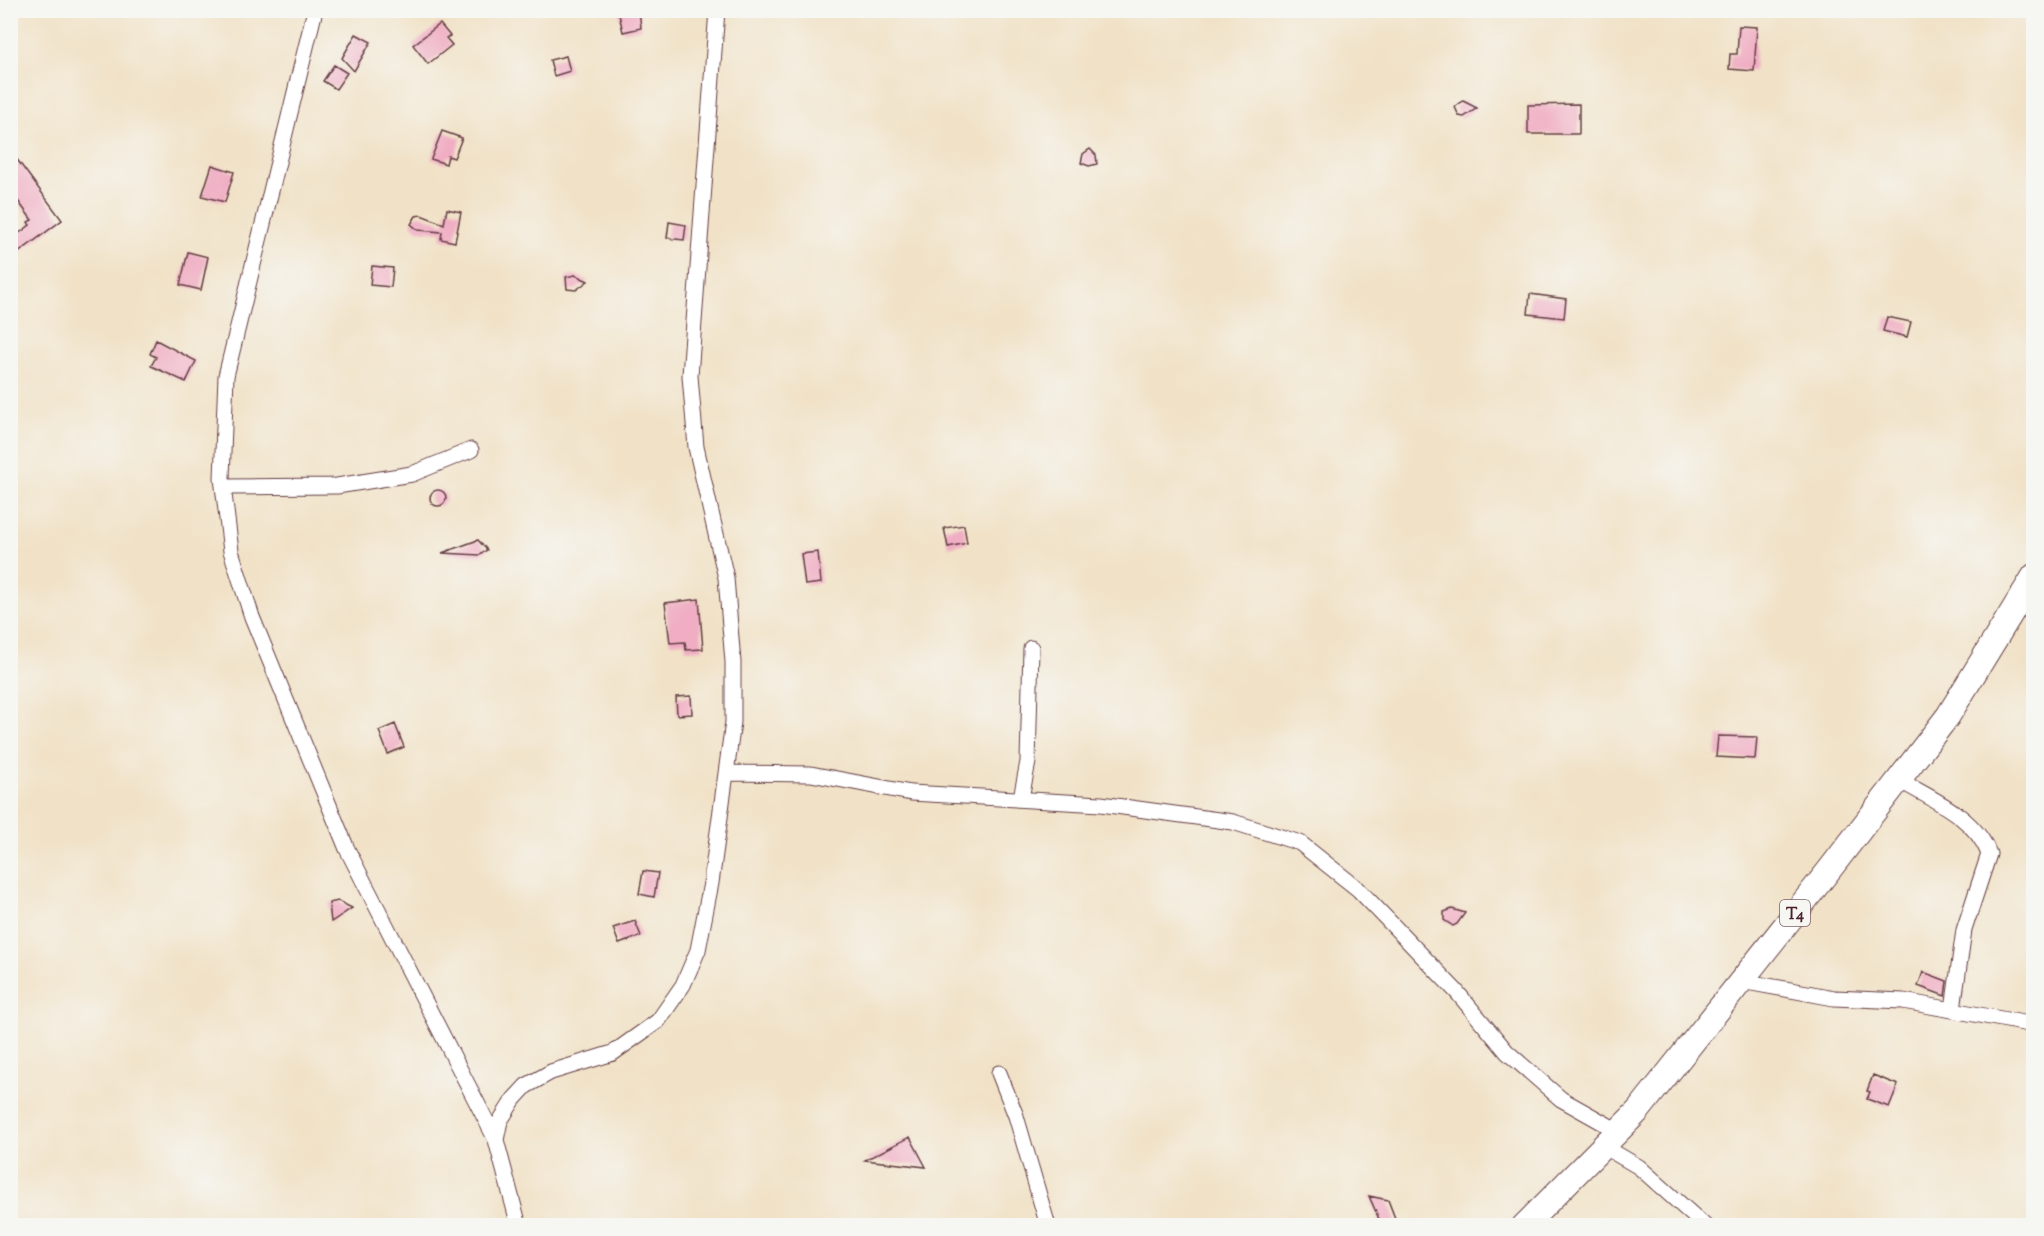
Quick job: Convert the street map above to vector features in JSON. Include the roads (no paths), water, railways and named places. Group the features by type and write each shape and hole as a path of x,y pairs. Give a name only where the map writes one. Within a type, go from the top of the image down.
{"highway":[{"name":"T4","path":"1524,1226 1638,1111 1899,780 1948,716 2034,576"}],"street":[{"path":"315,10 226,376 223,488 231,551 252,617 343,838 496,1140 519,1226"},
{"path":"496,1140 500,1121 514,1099 526,1086 551,1072 613,1053 658,1021 683,986 698,950 711,883 733,722 733,674 726,578 696,447 690,376 717,10"},
{"path":"223,488 337,486 412,474 471,450"},
{"path":"1021,798 1028,762 1030,648"},
{"path":"726,773 811,774 911,793 1101,804 1233,822 1300,843 1358,889 1456,991 1508,1052 1561,1099 1611,1138 1639,1167 1705,1226"},
{"path":"1899,780 1959,816 1981,836 1989,854 1964,930 1953,1009"},
{"path":"1741,981 1834,998 1903,1001 2034,1025"},
{"path":"999,1073 1016,1116 1048,1226"}]}
